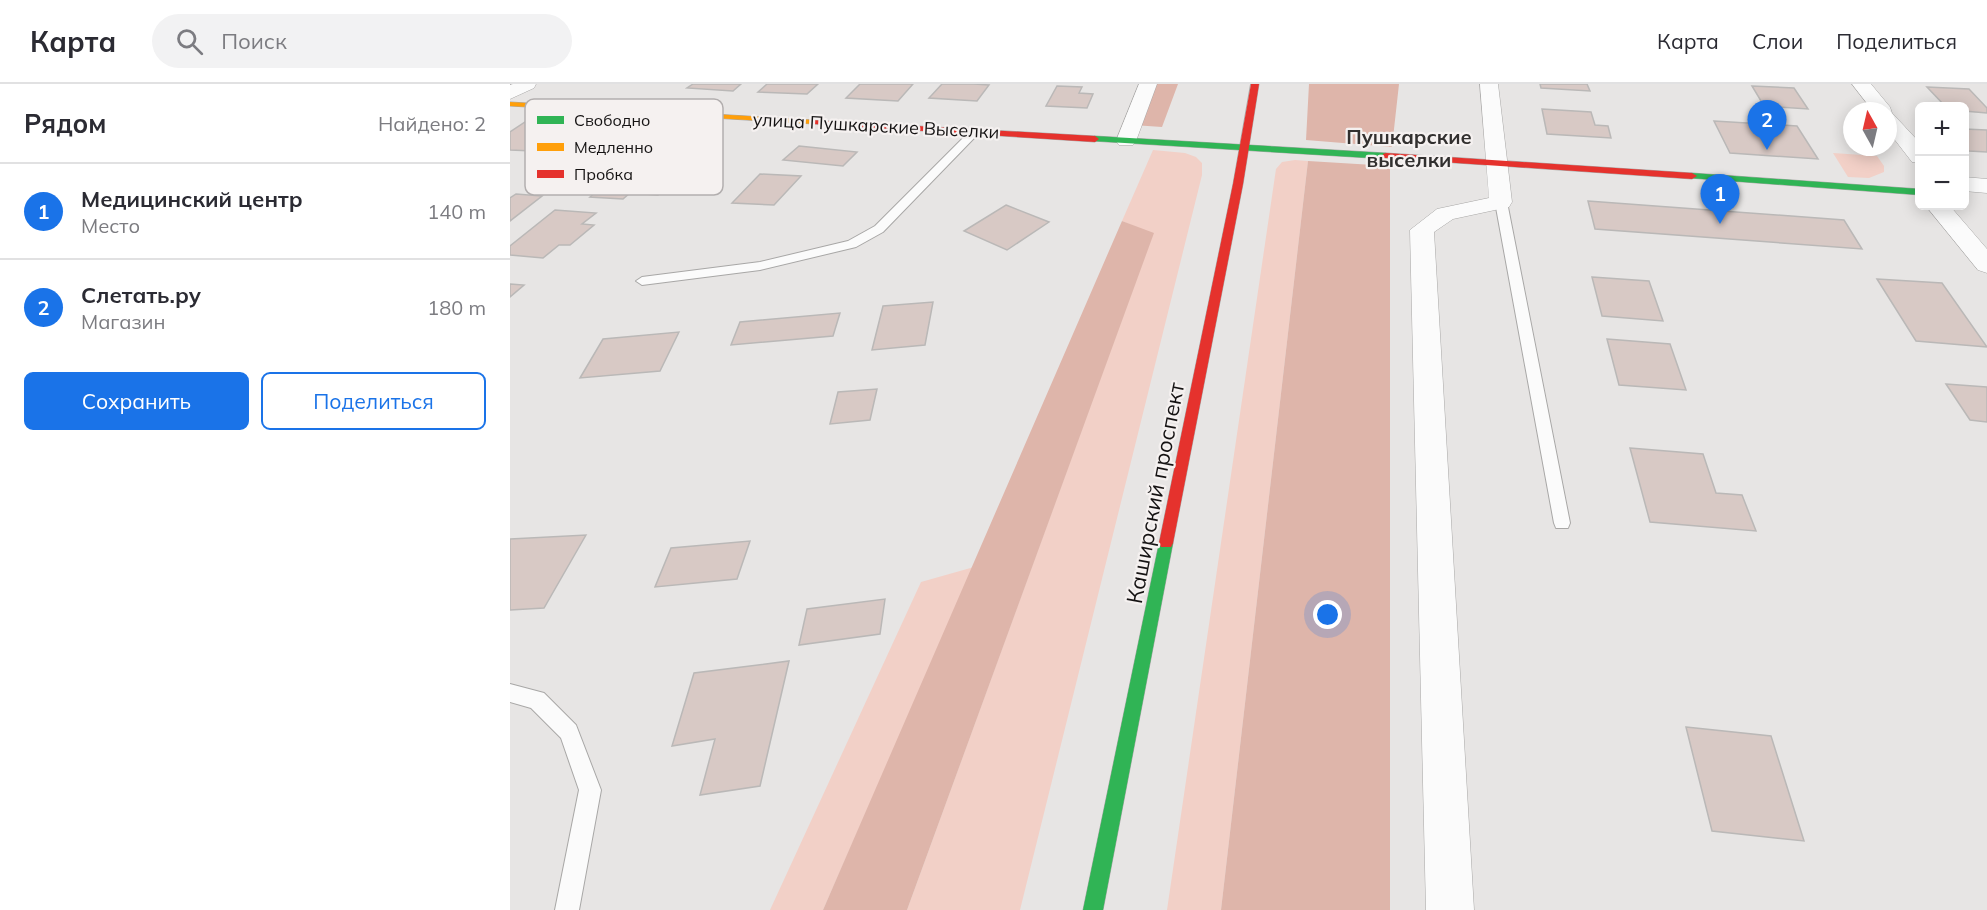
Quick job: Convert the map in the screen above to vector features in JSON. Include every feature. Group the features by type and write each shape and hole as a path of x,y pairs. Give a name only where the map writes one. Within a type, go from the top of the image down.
{"street":[{"path":"510,93 527,84"},
{"path":"1126,141 1148,84"},
{"name":"Каширский проспект","path":"1093,910 1236,195 1255,84"},
{"path":"1450,910 1422,230 1445,214 1501,202 1489,84"},
{"path":"1861,84 1876,102"},
{"name":"улица Пушкарские Выселки","path":"510,104 525,105"},
{"name":"улица Пушкарские Выселки","path":"723,117 1496,163 1915,192"},
{"path":"1897,129 1919,156"},
{"path":"1969,184 1987,186"},
{"path":"1941,210 1987,265"}],"lane":[{"path":"642,281 760,266 852,244 879,229 975,132"},
{"path":"1501,202 1562,523"},
{"path":"510,693 537,700 569,732 590,790 567,910"}],"shaded area":[{"path":"1148,84 1178,84 1162,127 1133,125"},
{"path":"1309,84 1399,84 1392,147 1306,140"},
{"path":"1153,150 1185,153 1196,157 1202,163 1202,175 1020,910 907,910 1153,234 1122,221"},
{"path":"1833,153 1843,154 1843,156 1877,156 1884,166 1884,172 1869,178 1848,177"},
{"path":"1308,161 1221,910 1167,910 1276,169 1282,162"},
{"path":"1308,161 1390,166 1390,910 1221,910"},
{"path":"1122,221 1154,233 907,910 823,910"},
{"path":"974,567 823,910 770,910 921,582"}],"building":[{"path":"693,84 741,84 733,91 687,88"},
{"path":"767,84 818,84 807,94 758,92"},
{"path":"860,84 913,84 898,101 846,98"},
{"path":"942,84 989,85 977,101 929,98"},
{"path":"1540,84 1587,84 1590,91 1541,88"},
{"path":"1057,86 1082,87 1079,93 1093,94 1087,108 1046,106"},
{"path":"1752,86 1794,88 1808,109 1764,106"},
{"path":"1927,87 1969,89 1987,108 1987,113 1969,111 1969,102 1941,102"},
{"path":"1542,109 1591,112 1595,125 1608,126 1611,138 1547,134"},
{"path":"1714,121 1797,126 1818,159 1730,153"},
{"path":"525,122 525,151 510,150 510,132"},
{"path":"1969,129 1987,130 1987,152 1969,151"},
{"path":"799,146 857,152 843,166 783,160"},
{"path":"760,174 801,176 774,205 732,203"},
{"path":"516,194 542,196 510,221 510,198"},
{"path":"592,195 628,195 623,199 590,197"},
{"path":"1588,201 1844,220 1862,249 1595,229"},
{"path":"1006,205 1049,222 1007,250 964,231"},
{"path":"555,210 596,213 582,224 594,225 570,245 559,245 543,258 510,255 510,246"},
{"path":"1592,277 1649,281 1663,321 1602,316"},
{"path":"1877,279 1942,283 1987,347 1916,341"},
{"path":"510,284 524,285 510,297"},
{"path":"933,302 925,345 872,350 883,306"},
{"path":"840,313 833,336 731,345 740,322"},
{"path":"679,332 660,371 580,378 603,339"},
{"path":"1607,339 1670,344 1686,390 1619,385"},
{"path":"1946,384 1987,387 1987,422 1970,420"},
{"path":"877,389 870,420 830,424 838,392"},
{"path":"1630,448 1703,454 1716,493 1742,495 1756,531 1650,522"},
{"path":"586,535 544,608 510,610 510,539"},
{"path":"750,541 737,579 655,587 671,548"},
{"path":"885,599 880,634 799,645 807,609"},
{"path":"789,661 760,786 700,795 715,739 672,746 694,673"},
{"path":"1686,727 1771,736 1804,841 1712,831"}],"traffic: fast":[{"path":"1095,139 1386,156"},
{"path":"1692,176 1915,192"},
{"path":"1093,910 1166,543"}],"traffic: slow":[{"path":"510,104 525,105"},
{"path":"723,117 814,122"}],"traffic: jam":[{"path":"1166,543 1238,184 1255,84"},
{"path":"814,122 1095,139"},
{"path":"1386,156 1692,176"}],"place":[{"name":"Слетать.ру","path":"1767,150"},
{"name":"Медицинский центр","path":"1720,224"}],"district":[{"name":"Пушкарские выселки","path":"1409,148"}]}
